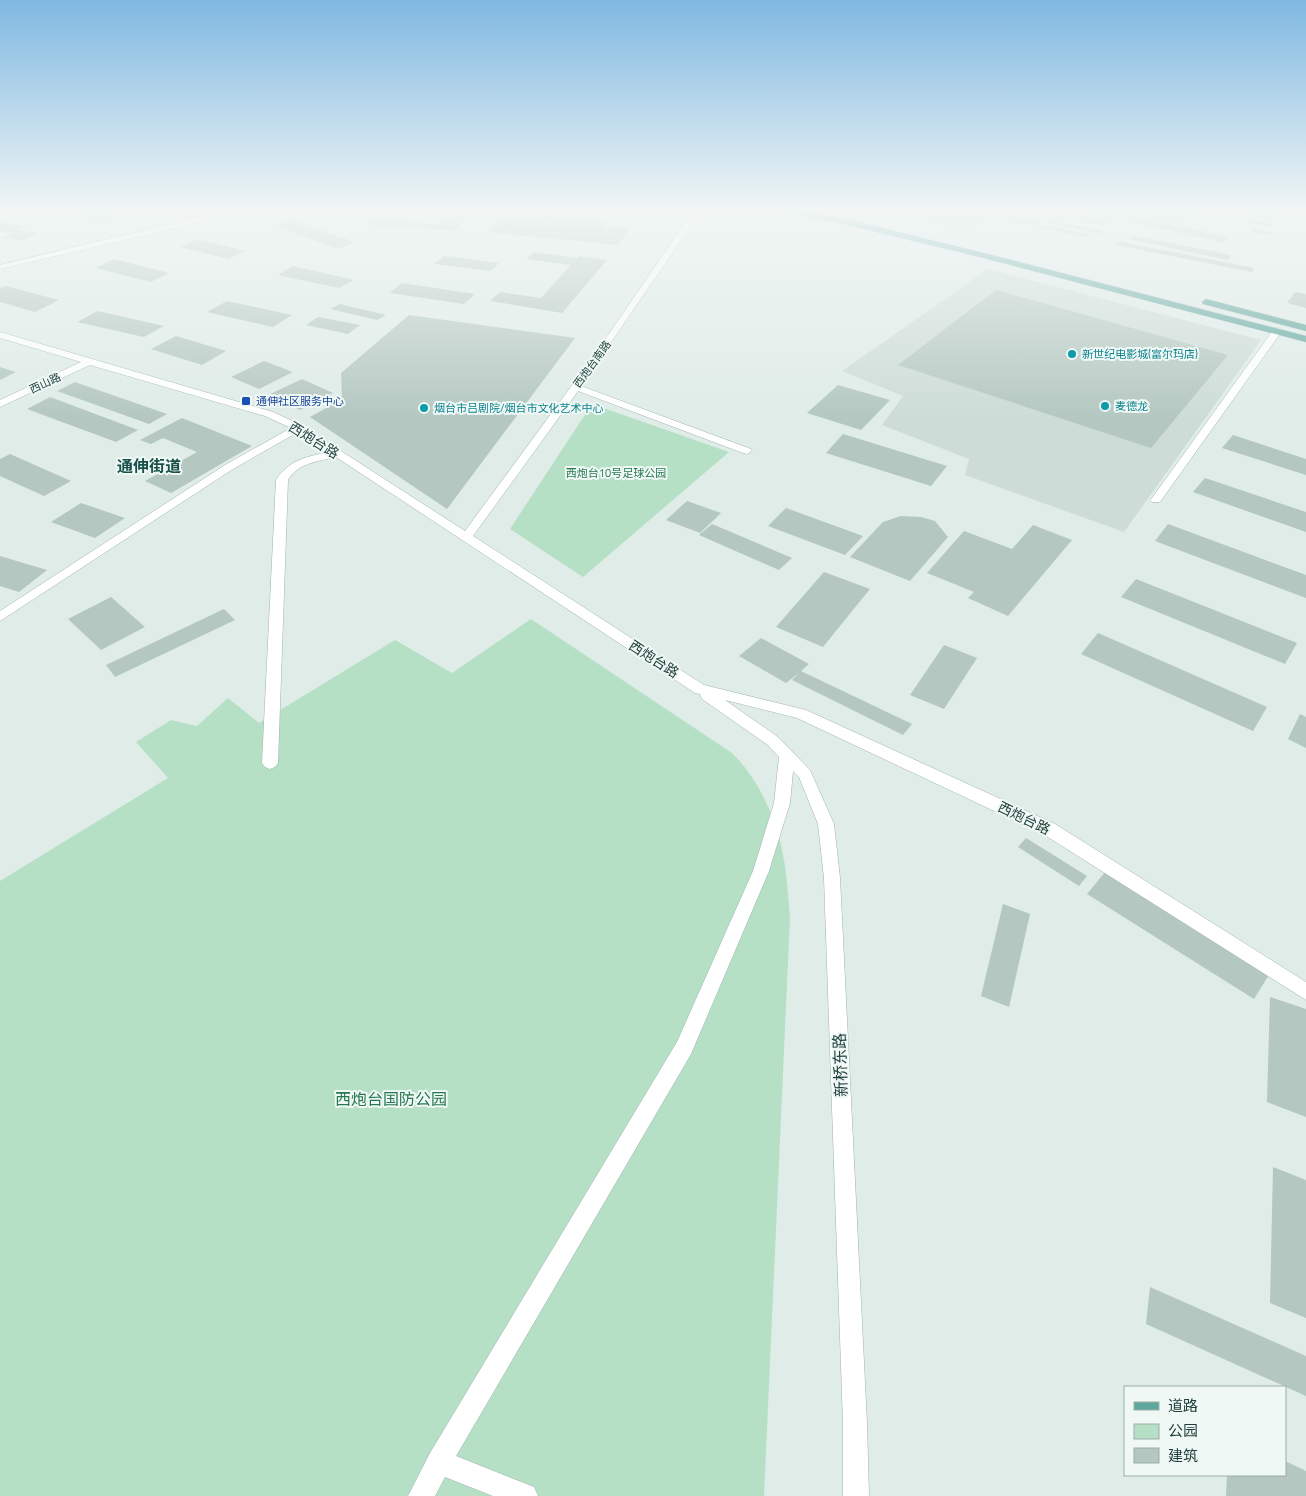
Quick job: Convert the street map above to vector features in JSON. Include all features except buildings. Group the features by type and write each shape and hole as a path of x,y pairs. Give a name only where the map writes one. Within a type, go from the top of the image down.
{"main road":[{"path":"1081,281 1306,339"},
{"path":"1201,301 1306,328"}],"street":[{"name":"西炮台南路","path":"466,538 576,387 649,281"},
{"path":"1156,500 1277,331"},
{"name":"西炮台路","path":"0,335 269,414 298,428 700,689 801,714 1049,829 1306,992"},
{"name":"西山路","path":"0,404 90,361"},
{"path":"576,387 747,451"},
{"path":"0,617 229,467 298,428"},
{"path":"270,763 282,480 287,470 296,464 336,454"},
{"name":"新桥东路","path":"700,689 773,741 805,774 826,824 832,878 855,1423 856,1496"},
{"path":"421,1496 439,1462 684,1048 760,871 782,803 786,754"},
{"path":"439,1462 525,1496"}],"shaded area":[{"name":"麦德龙","path":"971,281 1033,281 1261,340 1124,532 965,475 969,459 882,425 903,396 842,371"}],"green space":[{"name":"西炮台10号足球公园","path":"592,404 729,452 583,577 510,529"},
{"name":"西炮台国防公园","path":"531,619 732,753 750,774 758,787 771,813 780,841 786,870 790,917 764,1496 0,1496 0,881 168,778 136,742 171,720 197,726 228,698 259,723 395,640 452,673"}],"place":[{"name":"新世纪电影城(富尔玛店)","path":"1072,354"},
{"name":"通伸社区服务中心","path":"246,401"},
{"name":"麦德龙","path":"1105,406"},
{"name":"烟台市吕剧院/烟台市文化艺术中心","path":"424,408"}],"district":[{"name":"通伸街道","path":"149,466"}]}
